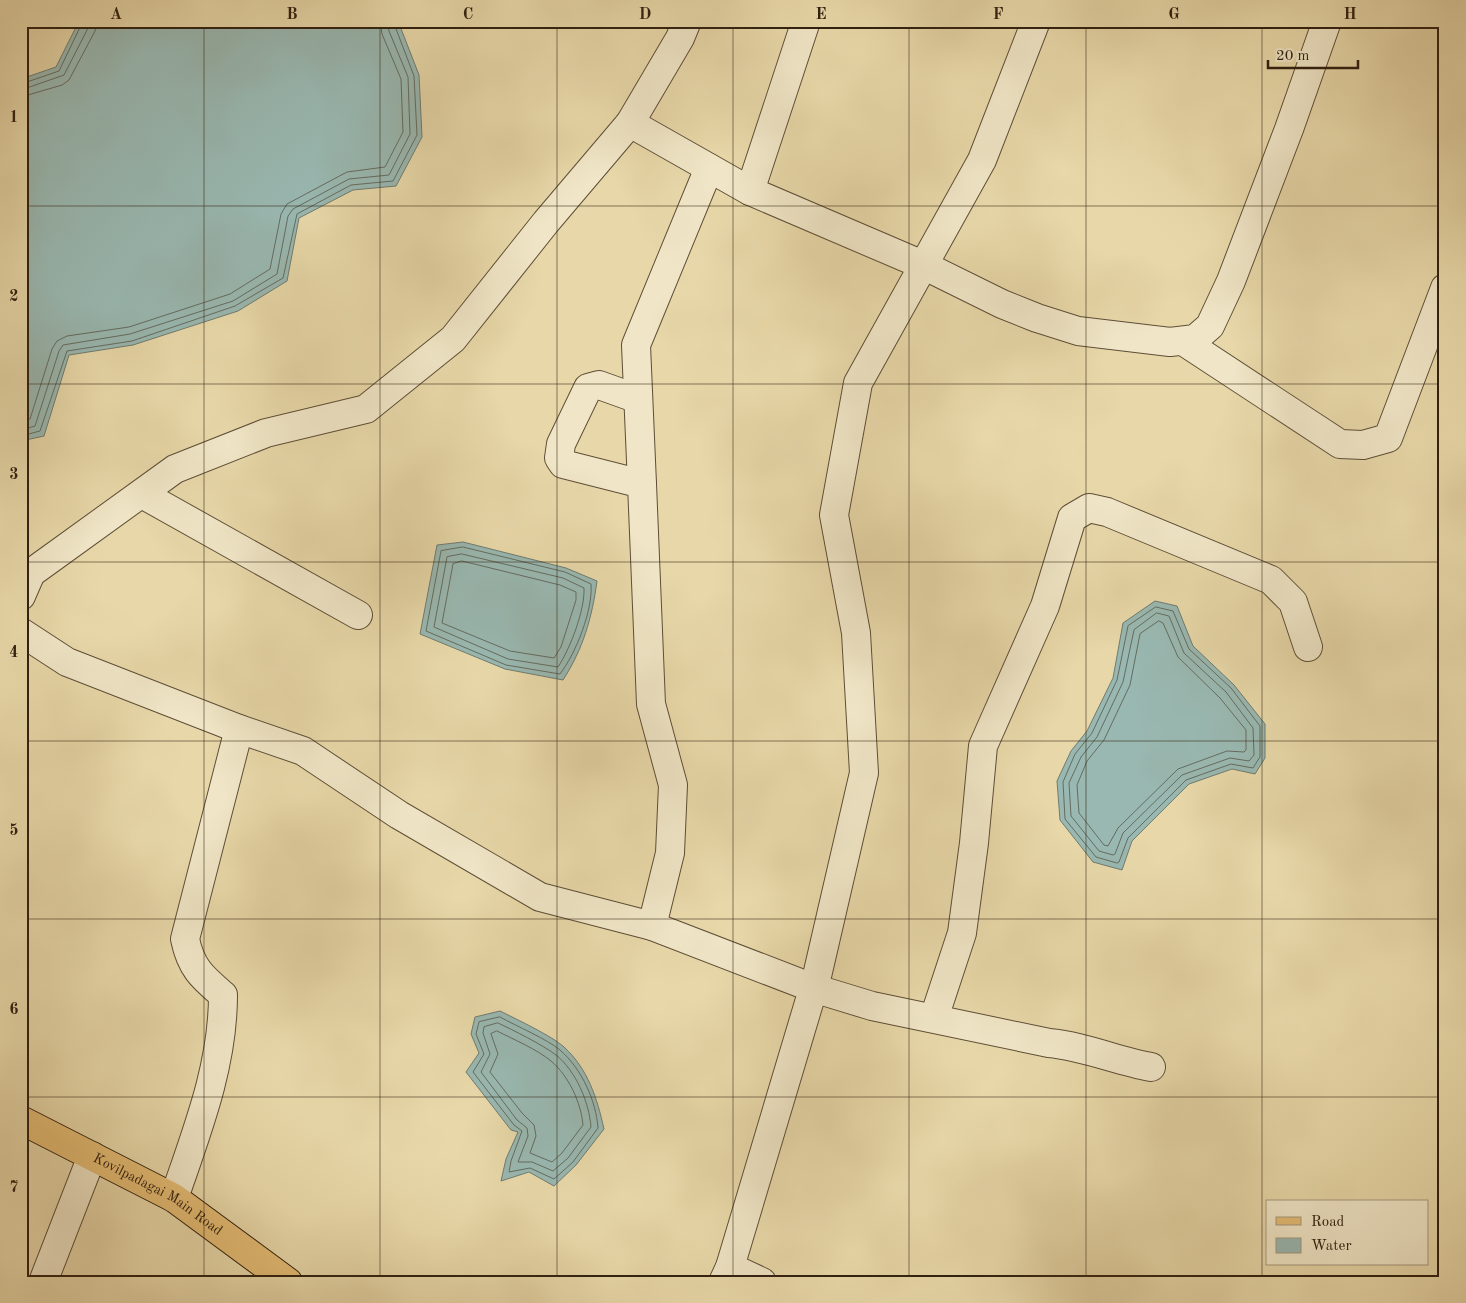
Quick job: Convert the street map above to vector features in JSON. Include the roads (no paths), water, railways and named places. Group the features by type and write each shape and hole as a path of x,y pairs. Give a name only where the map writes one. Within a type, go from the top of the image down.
{"main road":[{"name":"Kovilpadagai Main Road","path":"21,1120 174,1198 288,1282"}],"street":[{"path":"21,596 31,573 175,469 266,433 366,409 453,339 546,222 630,123 688,21"},
{"path":"750,190 806,21"},
{"path":"762,1282 726,1275 814,988 864,773 856,634 834,515 858,383 982,160 1036,21"},
{"path":"630,123 750,190 923,265 1002,304 1078,331 1170,342 1183,341 1195,339 1210,326 1231,282 1289,129 1327,21"},
{"path":"652,926 670,853 673,784 651,704 636,345 710,168"},
{"path":"1183,341 1340,444 1363,445 1388,438 1445,288"},
{"path":"638,399 599,385 588,388 561,444 559,458 563,464 642,484"},
{"path":"142,494 358,615"},
{"path":"934,1018 962,933 974,844 983,746 1044,606 1072,518 1089,508 1107,512 1271,580 1293,602 1308,647"},
{"path":"21,632 67,662 239,729 303,751 399,816 540,897 652,926 814,988 872,1006 1049,1043 1067,1045 1128,1063 1151,1067"},
{"path":"174,1198 209,1096 223,1026 223,996 199,975 189,958 185,939 239,729"},
{"path":"44,1282 92,1156"}],"water":[{"path":"79,21 398,21 419,75 422,137 396,186 353,190 299,218 287,281 238,311 133,345 69,355 44,436 21,441 21,79 56,67"},
{"path":"463,542 566,568 597,581 586,633 576,657 563,680 505,669 420,634 437,545"},
{"path":"1155,601 1177,606 1193,646 1234,685 1265,724 1265,758 1255,774 1232,769 1189,784 1132,841 1122,870 1093,862 1060,820 1057,781 1071,751 1087,731 1113,678 1123,623"},
{"path":"500,1011 543,1033 564,1047 585,1074 598,1106 604,1129 576,1165 554,1186 529,1172 501,1181 506,1159 518,1132 511,1130 466,1072 479,1053 471,1034 475,1017"}]}
